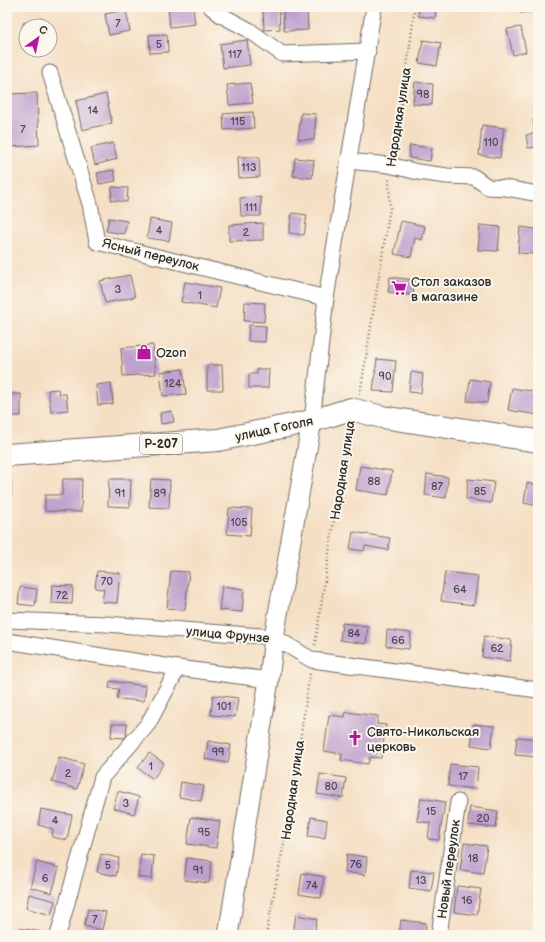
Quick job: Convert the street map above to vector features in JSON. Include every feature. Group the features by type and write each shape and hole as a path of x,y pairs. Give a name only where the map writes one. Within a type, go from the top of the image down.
{"main road":[{"name":"улица Гоголя","path":"7,455 218,440 312,421 351,409"},
{"path":"351,409 382,417 538,441"}],"street":[{"path":"211,7 221,15 249,30 282,54 368,51"},
{"path":"228,935 270,680 274,637 312,421 326,298 348,161 368,51 374,7"},
{"name":"Ясный переулок","path":"50,73 90,204 97,242 326,298"},
{"path":"348,161 389,164 418,172 447,176 474,177 488,187 506,188 538,194"},
{"name":"улица Фрунзе","path":"7,620 106,624 274,637 312,660 538,690"},
{"path":"7,641 178,668 270,680"},
{"path":"58,935 102,778 148,724 178,668"},
{"name":"Новый переулок","path":"439,935 458,802"}],"path":[{"name":"Народная улица","path":"266,935 288,822 305,700 351,409 360,395 390,208 389,164 404,89 415,7"}],"building":[{"path":"168,7 193,7 195,24 170,27"},
{"path":"263,7 279,7 280,29 264,30"},
{"path":"419,7 436,7 435,18 418,16"},
{"path":"519,7 535,7 535,11 520,13"},
{"path":"307,8 308,30 284,31 283,9"},
{"path":"126,10 130,31 109,35 105,14"},
{"path":"521,27 526,52 513,55 507,29"},
{"path":"167,34 168,52 150,53 149,35"},
{"path":"247,40 250,65 223,68 220,44"},
{"path":"423,40 441,43 437,66 419,63"},
{"path":"415,82 433,84 432,105 413,104"},
{"path":"250,83 253,103 229,105 227,85"},
{"path":"37,93 39,145 9,147 7,94"},
{"path":"106,94 112,123 82,130 76,101"},
{"path":"253,112 254,128 224,130 223,114"},
{"path":"301,113 316,114 314,140 298,139"},
{"path":"538,119 538,147 528,148 526,135 535,133 533,120"},
{"path":"482,125 504,128 500,158 479,155"},
{"path":"113,143 117,159 95,165 91,148"},
{"path":"410,145 432,148 430,161 409,158"},
{"path":"238,157 259,157 260,177 239,178"},
{"path":"295,158 314,160 312,178 293,176"},
{"path":"114,170 116,181 99,184 97,173"},
{"path":"112,187 128,188 127,202 111,200"},
{"path":"261,197 261,216 241,216 240,198"},
{"path":"292,213 307,215 304,235 289,233"},
{"path":"109,218 127,221 124,234 106,231"},
{"path":"150,219 172,223 169,241 147,238"},
{"path":"401,221 425,226 422,240 415,238 411,257 394,254"},
{"path":"263,223 263,240 229,241 229,225"},
{"path":"480,225 500,227 498,251 478,250"},
{"path":"520,227 536,229 534,254 518,253"},
{"path":"130,275 135,297 105,303 100,281"},
{"path":"390,277 415,280 413,295 388,292"},
{"path":"185,282 220,288 216,308 181,302"},
{"path":"245,302 265,303 264,322 244,321"},
{"path":"249,325 266,326 265,342 248,341"},
{"path":"153,345 156,374 123,376 121,348"},
{"path":"377,359 396,361 393,392 373,391"},
{"path":"207,365 222,365 223,390 207,390"},
{"path":"183,369 186,394 163,396 160,372"},
{"path":"257,369 269,369 268,388 249,388 249,374 257,374"},
{"path":"411,372 423,374 421,393 409,392"},
{"path":"470,379 490,382 487,403 467,401"},
{"path":"111,383 113,404 98,405 96,385"},
{"path":"512,388 538,392 538,415 508,410"},
{"path":"58,389 59,394 66,394 68,410 51,412 48,390"},
{"path":"7,394 21,394 21,416 7,416"},
{"path":"172,411 174,422 161,424 160,413"},
{"path":"360,466 392,471 388,495 356,490"},
{"path":"427,474 448,477 446,498 425,495"},
{"path":"7,477 11,478 11,496 7,496"},
{"path":"63,479 82,479 81,512 45,511 45,495 62,495"},
{"path":"109,479 131,479 130,507 108,506"},
{"path":"151,479 170,480 169,508 149,507"},
{"path":"468,479 494,482 491,503 466,499"},
{"path":"527,483 538,485 538,506 524,503"},
{"path":"229,508 252,509 250,536 227,534"},
{"path":"353,532 390,538 388,550 365,546 364,551 350,549"},
{"path":"97,571 120,573 117,603 102,602 104,589 95,588"},
{"path":"171,571 189,572 185,610 167,608"},
{"path":"445,572 478,576 474,605 441,601"},
{"path":"52,585 73,586 72,604 51,603"},
{"path":"222,586 244,589 242,612 219,610"},
{"path":"20,587 37,589 35,606 18,604"},
{"path":"342,623 368,626 366,644 340,640"},
{"path":"387,630 411,633 409,649 386,646"},
{"path":"484,636 512,640 510,661 482,657"},
{"path":"110,681 146,686 144,701 117,699 119,689 109,688"},
{"path":"213,695 238,698 235,717 211,715"},
{"name":"Свято-Никольская церковь","path":"346,712 378,716 377,724 386,725 381,758 370,757 368,764 341,760 342,754 324,751 329,715 345,717"},
{"path":"112,724 127,724 126,738 111,737"},
{"path":"474,724 494,726 491,748 471,745"},
{"path":"517,737 538,739 538,757 515,755"},
{"path":"208,741 231,745 228,763 205,759"},
{"path":"149,753 164,763 153,779 138,768"},
{"path":"59,757 84,764 77,789 52,782"},
{"path":"450,764 478,767 476,789 448,786"},
{"path":"320,774 346,778 343,798 317,794"},
{"path":"181,782 204,786 201,801 179,797"},
{"path":"118,791 139,797 134,814 113,808"},
{"path":"421,798 445,802 439,840 428,839 430,823 417,821"},
{"path":"470,807 498,811 496,828 468,825"},
{"path":"41,809 72,815 67,840 52,837 53,829 38,825"},
{"path":"191,817 220,821 216,848 187,844"},
{"path":"311,817 327,820 325,838 308,836"},
{"path":"464,843 487,846 483,873 460,870"},
{"path":"101,854 119,858 116,876 97,872"},
{"path":"141,854 154,856 152,879 138,877"},
{"path":"347,854 367,857 365,875 345,872"},
{"path":"187,858 212,861 209,883 184,880"},
{"path":"37,862 59,868 52,893 30,887"},
{"path":"411,870 434,872 431,891 409,888"},
{"path":"302,873 324,877 321,898 299,894"},
{"path":"457,886 481,889 477,915 454,912"},
{"path":"29,894 55,901 51,915 26,908"},
{"path":"88,909 106,912 102,930 84,926"},
{"path":"296,915 317,919 314,935 293,934"},
{"path":"401,920 426,923 425,935 399,935"},
{"path":"19,928 42,932 41,935 18,935"}],"place":[{"name":"Стол заказов в магазине","path":"399,288"},
{"name":"Ozon","path":"144,352"},
{"name":"Свято-Никольская церковь","path":"355,738"}]}
